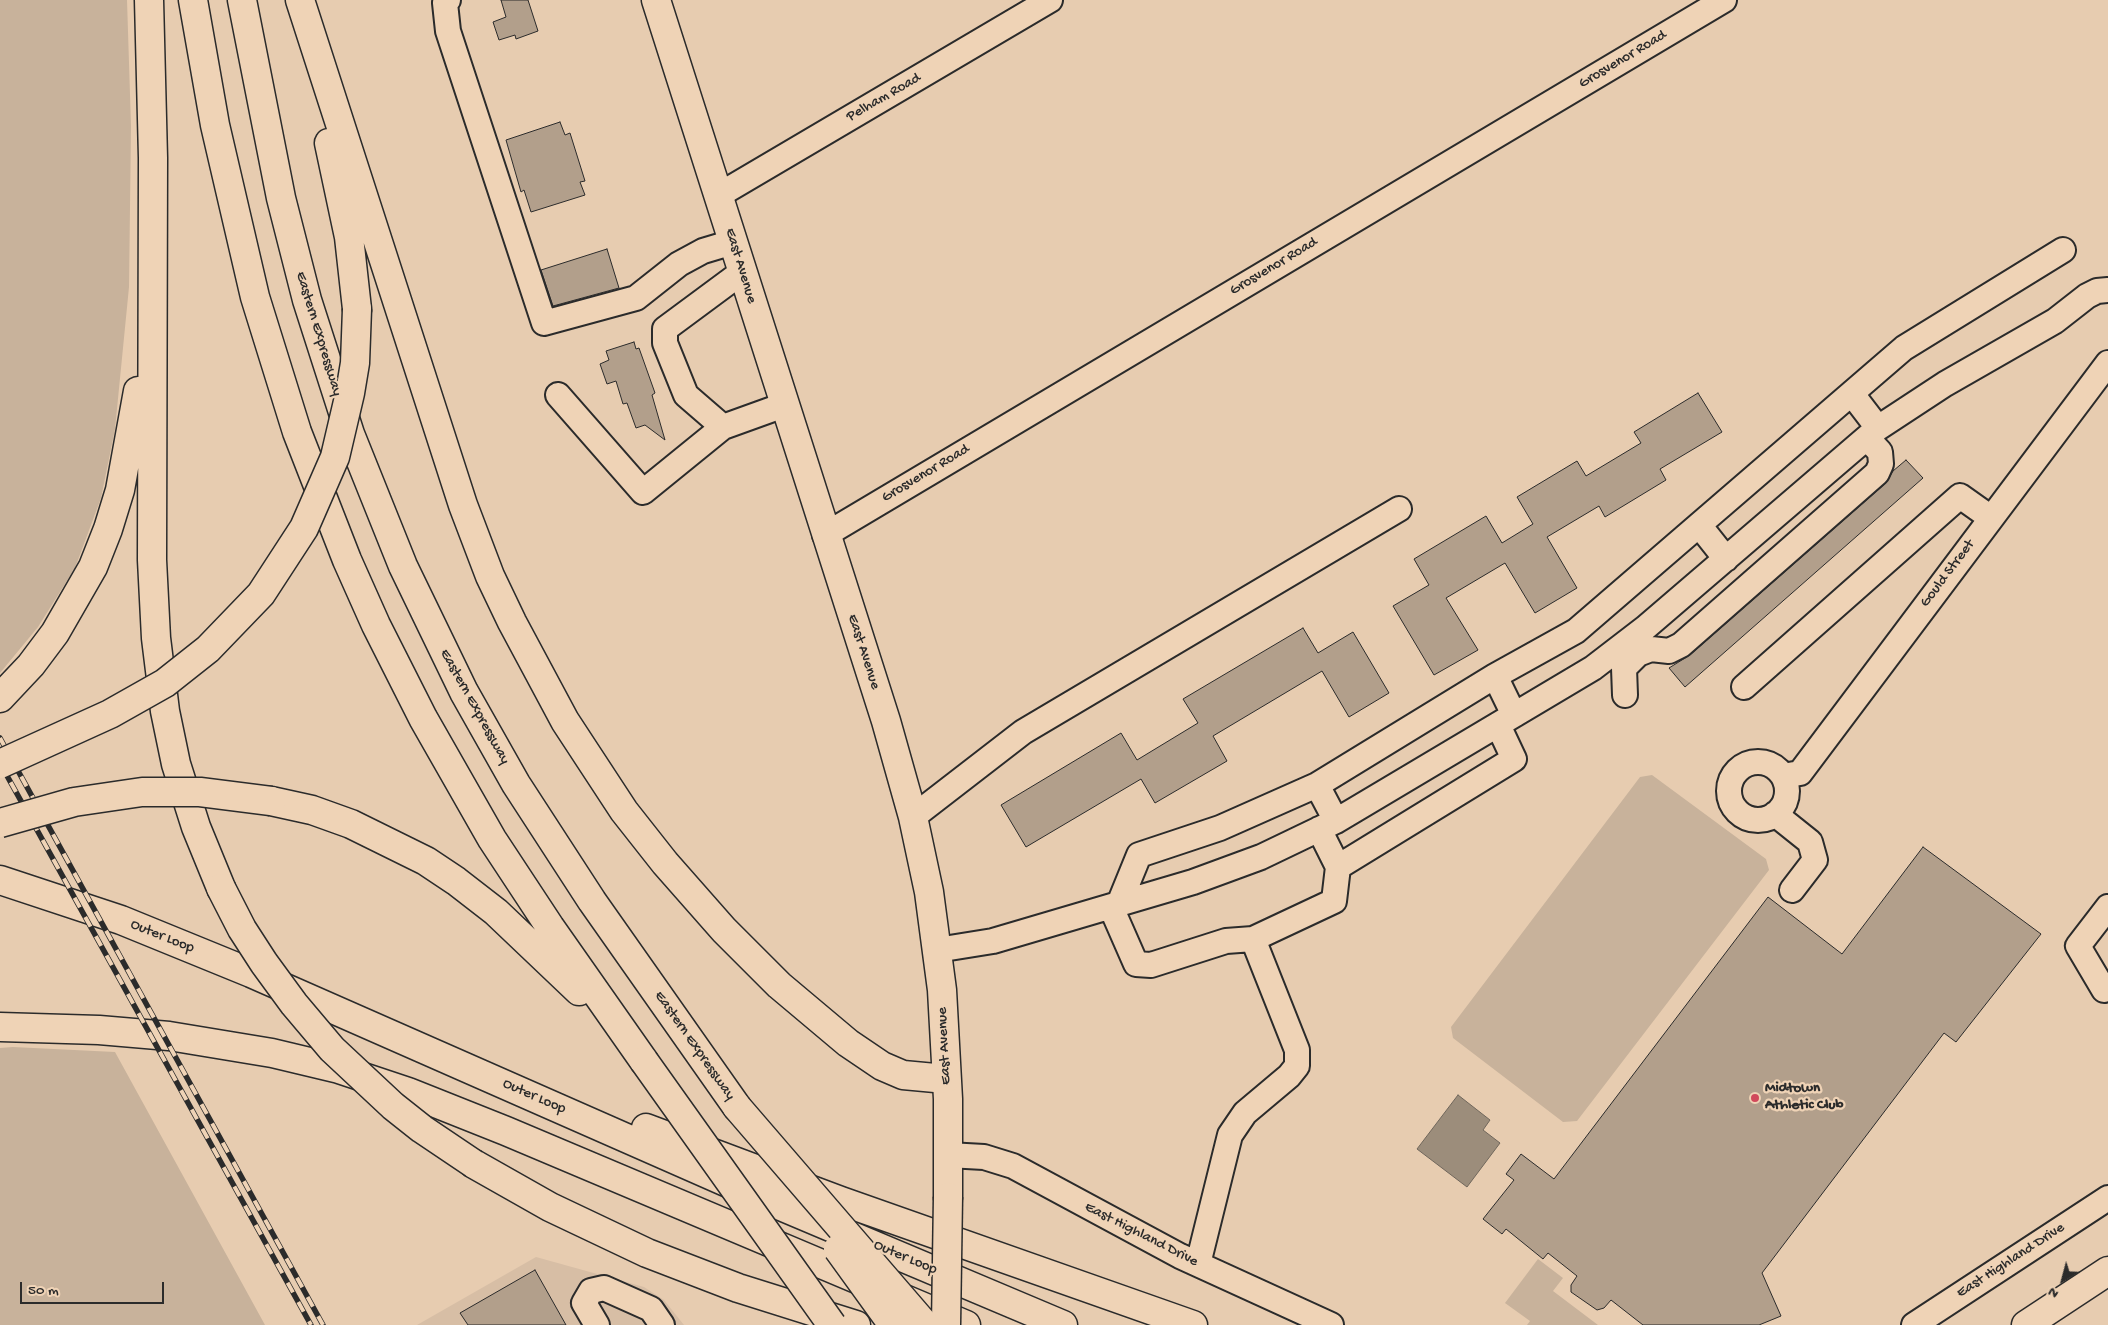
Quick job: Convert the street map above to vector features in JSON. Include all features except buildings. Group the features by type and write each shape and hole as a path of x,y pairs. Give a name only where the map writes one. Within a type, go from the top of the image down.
{"main road":[{"path":"149,0 153,158 151,273 152,580 158,665 166,719 180,779 196,827 239,922 264,963 294,1004 332,1049 393,1106 422,1129 474,1164 544,1204 647,1253 738,1288 856,1325"},
{"path":"193,0 215,125 255,297 297,432 347,560 387,648 423,718 492,839 564,948 832,1325"},
{"name":"Eastern Expressway","path":"242,0 279,189 307,300 350,434 399,558 452,668 516,784 597,908 893,1325"},
{"path":"0,764 110,714 170,679 197,659 230,628 265,588 304,528 335,457 350,393 355,356 357,309 354,268 346,222 295,0"},
{"path":"300,0 445,454 474,535 517,633 570,729 624,811 665,863 724,930 779,985 848,1043 882,1066 916,1077 946,1078"},
{"name":"East Avenue","path":"656,0 888,730 913,817 929,892 937,950 946,1078 948,1155 946,1325"},
{"path":"0,698 31,665 55,633 88,578 103,542 120,490 129,446 141,372 151,273"},
{"path":"0,823 74,802 142,792 208,792 271,801 312,810 362,829 413,854 456,881 496,912 546,959 597,1009 644,1061"},
{"name":"Outer Loop","path":"0,880 56,897 155,933 380,1028 776,1204 1063,1325"},
{"path":"0,1027 99,1030 169,1036 263,1051 339,1070 408,1092 465,1114 966,1325"},
{"path":"380,1028 841,1201 1193,1325"},
{"path":"737,1107 925,1325"},
{"path":"2026,1325 2108,1271"}],"street":[{"path":"448,0 446,3 448,31 544,323 636,298 679,264 703,251 733,242"},
{"name":"Pelham Road","path":"718,195 1050,0"},
{"name":"Grosvenor Road","path":"825,534 1724,0"},
{"path":"1317,785 1338,867 1334,901 1253,939 1226,941 1151,965 1136,964 1115,906 1139,855 1220,828 1317,785 1495,676 1576,631 1904,348 2063,250"},
{"path":"723,427 686,395 665,343 665,329 742,272"},
{"path":"937,950 993,941 1228,871 1328,825 1593,668 1632,648 1726,559 1872,433 1945,384 2055,321 2087,296 2097,291 2108,290"},
{"name":"Gould Street","path":"1783,776 1800,772 2108,363"},
{"path":"1632,648 1669,651 1681,645 1877,473 1881,464 1880,452 1852,394"},
{"path":"558,395 643,492 723,427 784,405"},
{"path":"1744,687 1960,496 1991,518"},
{"path":"913,817 1023,732 1399,509"},
{"path":"1699,525 1726,559"},
{"path":"1625,695 1624,668 1632,648"},
{"path":"1338,867 1514,758 1495,676"},
{"path":"1750,763 1769,764 1783,776 1786,792 1781,808 1775,814 1758,820 1741,814 1730,799 1731,781 1742,766 1750,763"},
{"path":"1775,814 1810,842 1815,860 1792,890"},
{"path":"2104,990 2078,946 2108,907"},
{"path":"1198,1264 1230,1135 1245,1113 1289,1076 1297,1066 1297,1050 1253,939"},
{"name":"East Highland Drive","path":"948,1155 984,1157 1013,1166 1096,1213 1198,1264 1331,1325"},
{"name":"East Highland Drive","path":"1914,1325 2108,1198"},
{"path":"597,1325 584,1303 591,1292 604,1288 651,1309 661,1323"}],"shaded area":[{"path":"0,0 127,0 131,126 129,287 115,429 101,498 75,568 38,627 0,673"},
{"path":"1652,775 1766,859 1769,870 1577,1121 1563,1122 1453,1038 1451,1027 1640,777"},
{"path":"0,1048 115,1052 265,1325 0,1325"},
{"path":"1458,1095 1490,1120 1483,1130 1500,1143 1467,1187 1417,1149"},
{"path":"536,1257 644,1287 664,1300 684,1325 417,1325"},
{"path":"1538,1259 1563,1278 1553,1291 1598,1325 1527,1325 1530,1321 1505,1303"}],"railway":[{"path":"0,738 323,1325"},
{"path":"0,763 311,1325"}],"place":[{"name":"Midtown Athletic Club","path":"1755,1098"}]}
